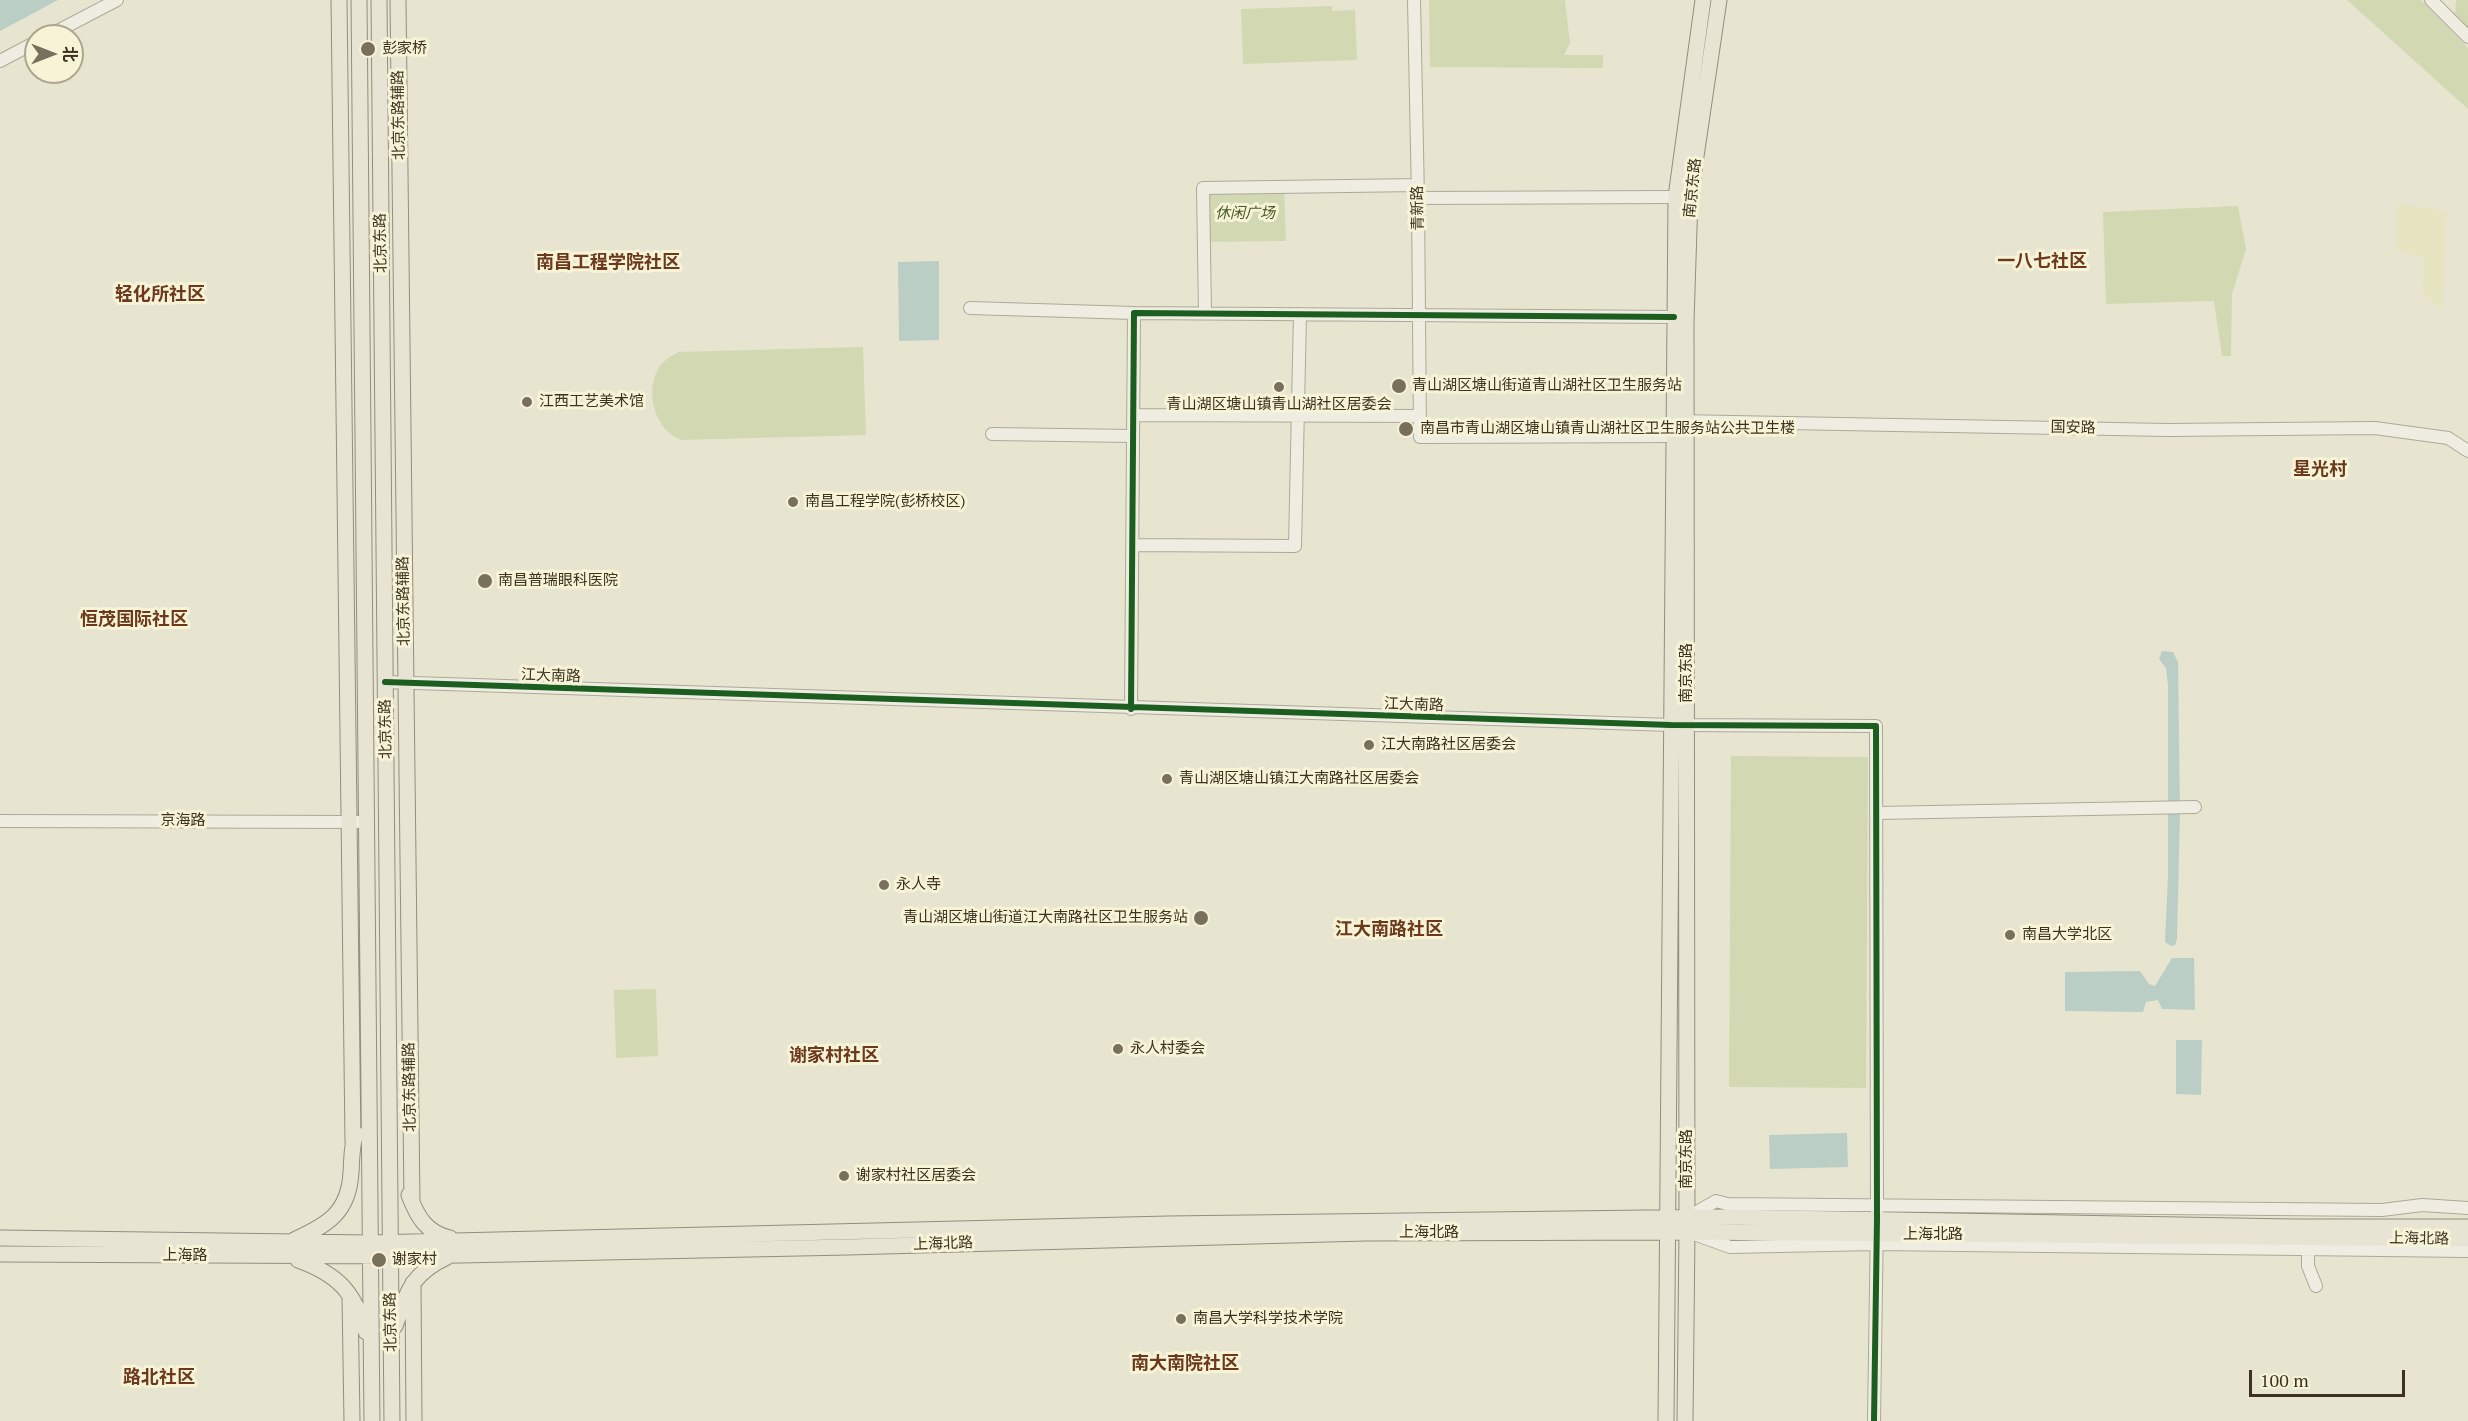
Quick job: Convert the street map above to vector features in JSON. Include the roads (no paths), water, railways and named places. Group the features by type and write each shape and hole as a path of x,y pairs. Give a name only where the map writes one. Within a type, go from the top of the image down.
{"main road":[{"path":"339,0 347,822 353,1142 350,1189 338,1214 287,1250 322,1269 343,1285 362,1316 371,1348"},
{"name":"北京东路","path":"359,0 372,1421"},
{"name":"北京东路","path":"379,0 392,1421"},
{"name":"北京东路辅路","path":"398,0 412,1202"},
{"name":"南京东路","path":"1685,1421 1687,726 1680,429 1674,317 1676,197 1703,0"},
{"name":"南京东路","path":"1666,1421 1671,725 1680,429 1690,196 1719,0"},
{"path":"353,1142 370,1101"},
{"path":"390,1139 412,1202 427,1228 440,1236 467,1241"},
{"name":"上海北路","path":"391,1249 467,1241 1168,1224 2468,1227"},
{"name":"上海北路","path":"391,1249 453,1255 1666,1225"},
{"name":"上海北路","path":"1876,1225 2308,1243 2468,1239"},
{"name":"上海路","path":"0,1238 287,1250"},
{"name":"上海路","path":"0,1254 391,1249"},
{"path":"391,1337 413,1283 432,1264 453,1255"},
{"name":"北京东路","path":"413,1283 414,1421"},
{"path":"350,1294 352,1421"}],"street":[{"path":"71,24 117,0"},
{"name":"青新路","path":"1414,0 1420,416"},
{"path":"2431,0 2468,37"},
{"path":"0,61 24,48"},
{"path":"1205,313 1203,188 1676,197"},
{"path":"970,308 1205,313 1674,317"},
{"path":"1131,709 1134,312"},
{"path":"1132,545 1295,546 1300,314"},
{"path":"1133,415 1420,416"},
{"name":"国安路","path":"1420,416 1420,437 1680,429 2375,428 2448,438 2468,452"},
{"path":"992,434 1133,436"},
{"name":"江大南路","path":"385,682 1687,726 1876,726 1878,813"},
{"path":"1874,1421 1878,813 2190,807"},
{"name":"京海路","path":"0,821 365,822"},
{"path":"1687,1225 1716,1201 1876,1225 2382,1210 2422,1205 2468,1208"},
{"path":"2316,1286 2308,1266 2308,1243 2468,1251"}],"place":[{"name":"彭家桥","path":"368,49"},
{"name":"青山湖区塘山街道青山湖社区卫生服务站","path":"1399,386"},
{"name":"青山湖区塘山镇青山湖社区居委会","path":"1279,387"},
{"name":"江西工艺美术馆","path":"527,402"},
{"name":"南昌市青山湖区塘山镇青山湖社区卫生服务站公共卫生楼","path":"1406,429"},
{"name":"南昌工程学院(彭桥校区)","path":"793,502"},
{"name":"南昌普瑞眼科医院","path":"485,581"},
{"name":"江大南路社区居委会","path":"1369,745"},
{"name":"青山湖区塘山镇江大南路社区居委会","path":"1167,779"},
{"name":"永人寺","path":"884,885"},
{"name":"青山湖区塘山街道江大南路社区卫生服务站","path":"1201,918"},
{"name":"南昌大学北区","path":"2010,935"},
{"name":"永人村委会","path":"1118,1049"},
{"name":"谢家村社区居委会","path":"844,1176"},
{"name":"谢家村","path":"379,1260"},
{"name":"南昌大学科学技术学院","path":"1181,1319"}],"district":[{"name":"一八七社区","path":"2042,262"},
{"name":"南昌工程学院社区","path":"608,263"},
{"name":"轻化所社区","path":"160,295"},
{"name":"星光村","path":"2320,470"},
{"name":"恒茂国际社区","path":"134,620"},
{"name":"江大南路社区","path":"1389,930"},
{"name":"谢家村社区","path":"834,1056"},
{"name":"南大南院社区","path":"1185,1364"},
{"name":"路北社区","path":"159,1378"}],"park label":[{"name":"休闲广场","path":"1245,214"}]}
